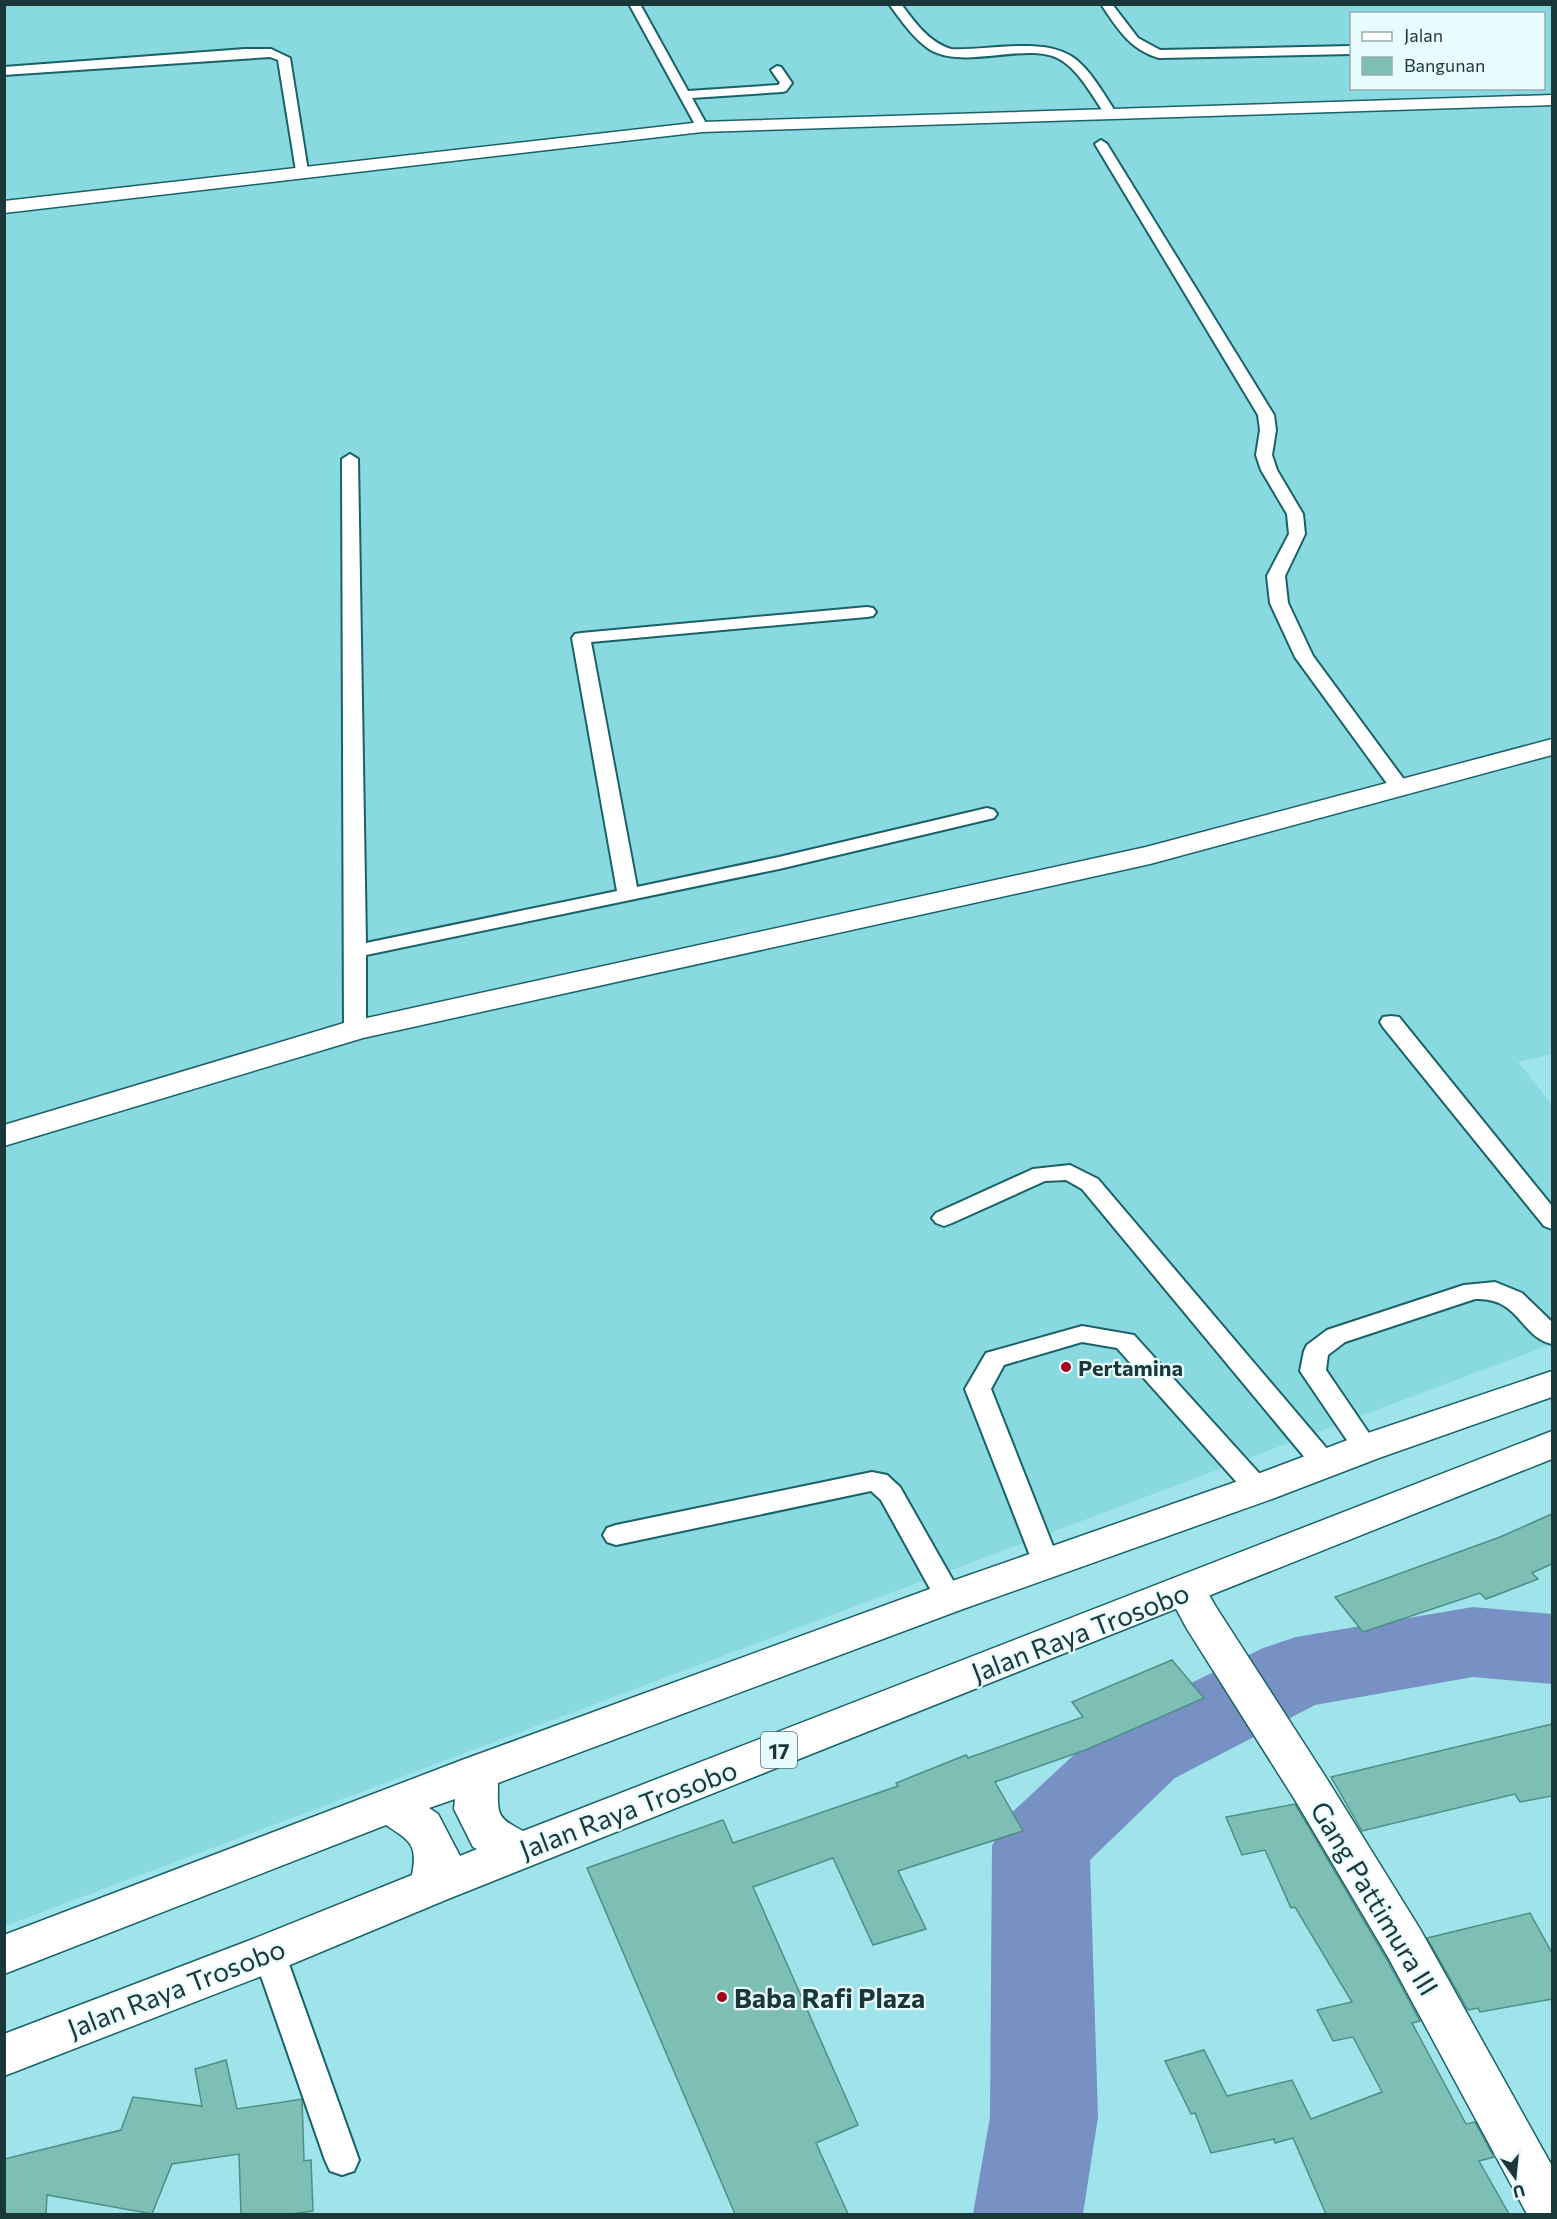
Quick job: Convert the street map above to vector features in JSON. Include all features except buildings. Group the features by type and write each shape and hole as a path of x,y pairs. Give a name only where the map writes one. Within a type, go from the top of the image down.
{"main road":[{"path":"4,207 302,171 702,127 1552,100"},
{"path":"4,1136 355,1030 1150,855 1552,747"},
{"path":"4,1955 390,1805 949,1598 1258,1489 1366,1448 1552,1384"},
{"name":"Jalan Raya Trosobo","path":"4,2055 269,1953 432,1886 1552,1444"},
{"name":"Gang Pattimura III","path":"1186,1590 1404,1943 1552,2212"},
{"path":"477,1773 476,1809 488,1834 521,1851"},
{"path":"390,1805 423,1827 438,1856 432,1886"}],"lane":[{"path":"634,4 702,127"},
{"path":"894,4 933,47 946,52 960,54 1031,51 1055,53 1067,58 1111,114"},
{"path":"1106,4 1133,41 1142,48 1159,54 1350,50"},
{"path":"4,70 272,53 284,58 302,171"},
{"path":"684,95 782,88 786,83 777,70"},
{"path":"1101,144 1266,415 1268,430 1264,455 1269,470 1295,514 1297,534 1276,576 1279,603 1304,657 1401,789"},
{"path":"350,459 355,1030"},
{"path":"628,894 581,638 867,612"},
{"path":"356,951 779,863 987,814"},
{"path":"1391,1022 1552,1221"},
{"path":"944,1218 1041,1174 1070,1172 1090,1184 1324,1464"},
{"path":"1366,1448 1313,1371 1316,1351 1336,1336 1473,1291 1496,1290 1513,1299 1552,1336"},
{"path":"1046,1564 978,1389 995,1359 1082,1334 1125,1341 1258,1489"},
{"path":"615,1535 872,1481 878,1482 891,1494 949,1598"},
{"path":"269,1953 288,2001 342,2160"}],"shaded area":[{"path":"5,5 1552,5 1552,1054 1518,1062 1552,1104 1552,1344 5,1926"}],"waterway":[{"path":"1028,2214 1044,2117 1041,1846 1141,1751 1296,1673 1473,1642 1552,1649"}],"place":[{"name":"Pertamina","path":"1066,1367"},
{"name":"Baba Rafi Plaza","path":"722,1997"}]}
